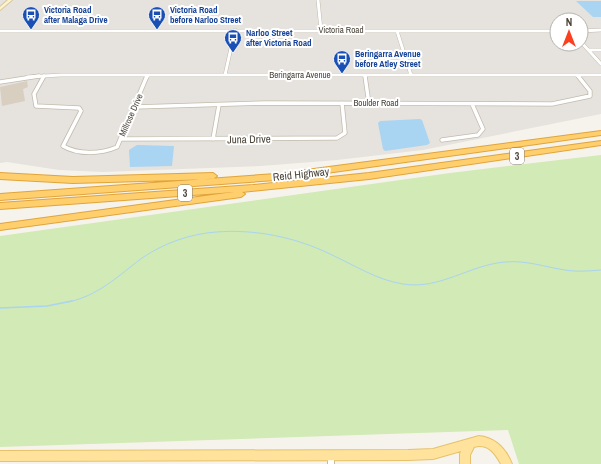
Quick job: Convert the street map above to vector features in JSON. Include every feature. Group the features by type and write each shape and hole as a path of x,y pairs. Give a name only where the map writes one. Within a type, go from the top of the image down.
{"highway":[{"name":"Reid Highway","path":"0,197 262,178 360,167 601,132"},
{"name":"Reid Highway","path":"0,206 253,188 369,176 601,143"},
{"path":"0,177 73,180 135,179 265,174 360,167"},
{"path":"0,227 369,176"}],"main road":[{"path":"0,5 6,0"},
{"path":"0,10 10,0"},
{"path":"0,456 331,460 433,454 470,443 486,442 502,452 507,464"},
{"path":"465,464 465,454 470,443"}],"street":[{"path":"318,0 321,30"},
{"path":"225,75 235,30"},
{"path":"589,31 601,30"},
{"name":"Victoria Road","path":"0,31 549,31"},
{"path":"397,31 411,75"},
{"path":"589,50 601,50"},
{"path":"589,50 601,64"},
{"name":"Millrose Drive","path":"44,76 34,94 34,104 36,106 75,107 79,108 81,111 63,144 65,148 73,150 106,152 117,147 148,75"},
{"name":"Boulder Road","path":"135,108 342,103 552,104 590,96 590,91 577,75"},
{"name":"Beringarra Avenue","path":"0,82 44,76 601,75"},
{"path":"365,76 369,104"},
{"name":"Juna Drive","path":"121,139 337,138 345,133 342,103"},
{"path":"442,140 478,135 482,132 483,129 472,104"},
{"path":"213,139 219,105"}],"shaded area":[{"path":"0,0 601,0 601,114 423,150 337,160 261,166 103,172 59,170 7,162 0,163"}],"green space":[{"path":"601,155 601,464 519,464 508,430 0,447 0,236 450,173"}],"water":[{"path":"576,1 601,1 601,17 593,17"},
{"path":"422,120 430,143 427,145 385,151 383,149 378,123 380,121"},
{"path":"137,145 174,146 172,166 130,167 129,150"}],"building":[{"path":"27,81 28,87 23,89 25,101 2,106 0,87"}],"waterway":[{"path":"71,301 98,290 142,258 168,244 187,237 206,233 231,231 260,233 303,243 317,248 375,276 403,284 429,284 492,264 505,262 528,263 570,271 601,270"},
{"path":"0,308 47,306 71,301"}],"place":[{"name":"Victoria Road after Malaga Drive","path":"31,30"},
{"name":"Victoria Road before Narloo Street","path":"157,30"},
{"name":"Narloo Street after Victoria Road","path":"233,53"},
{"name":"Beringarra Avenue before Atley Street","path":"342,74"}]}
